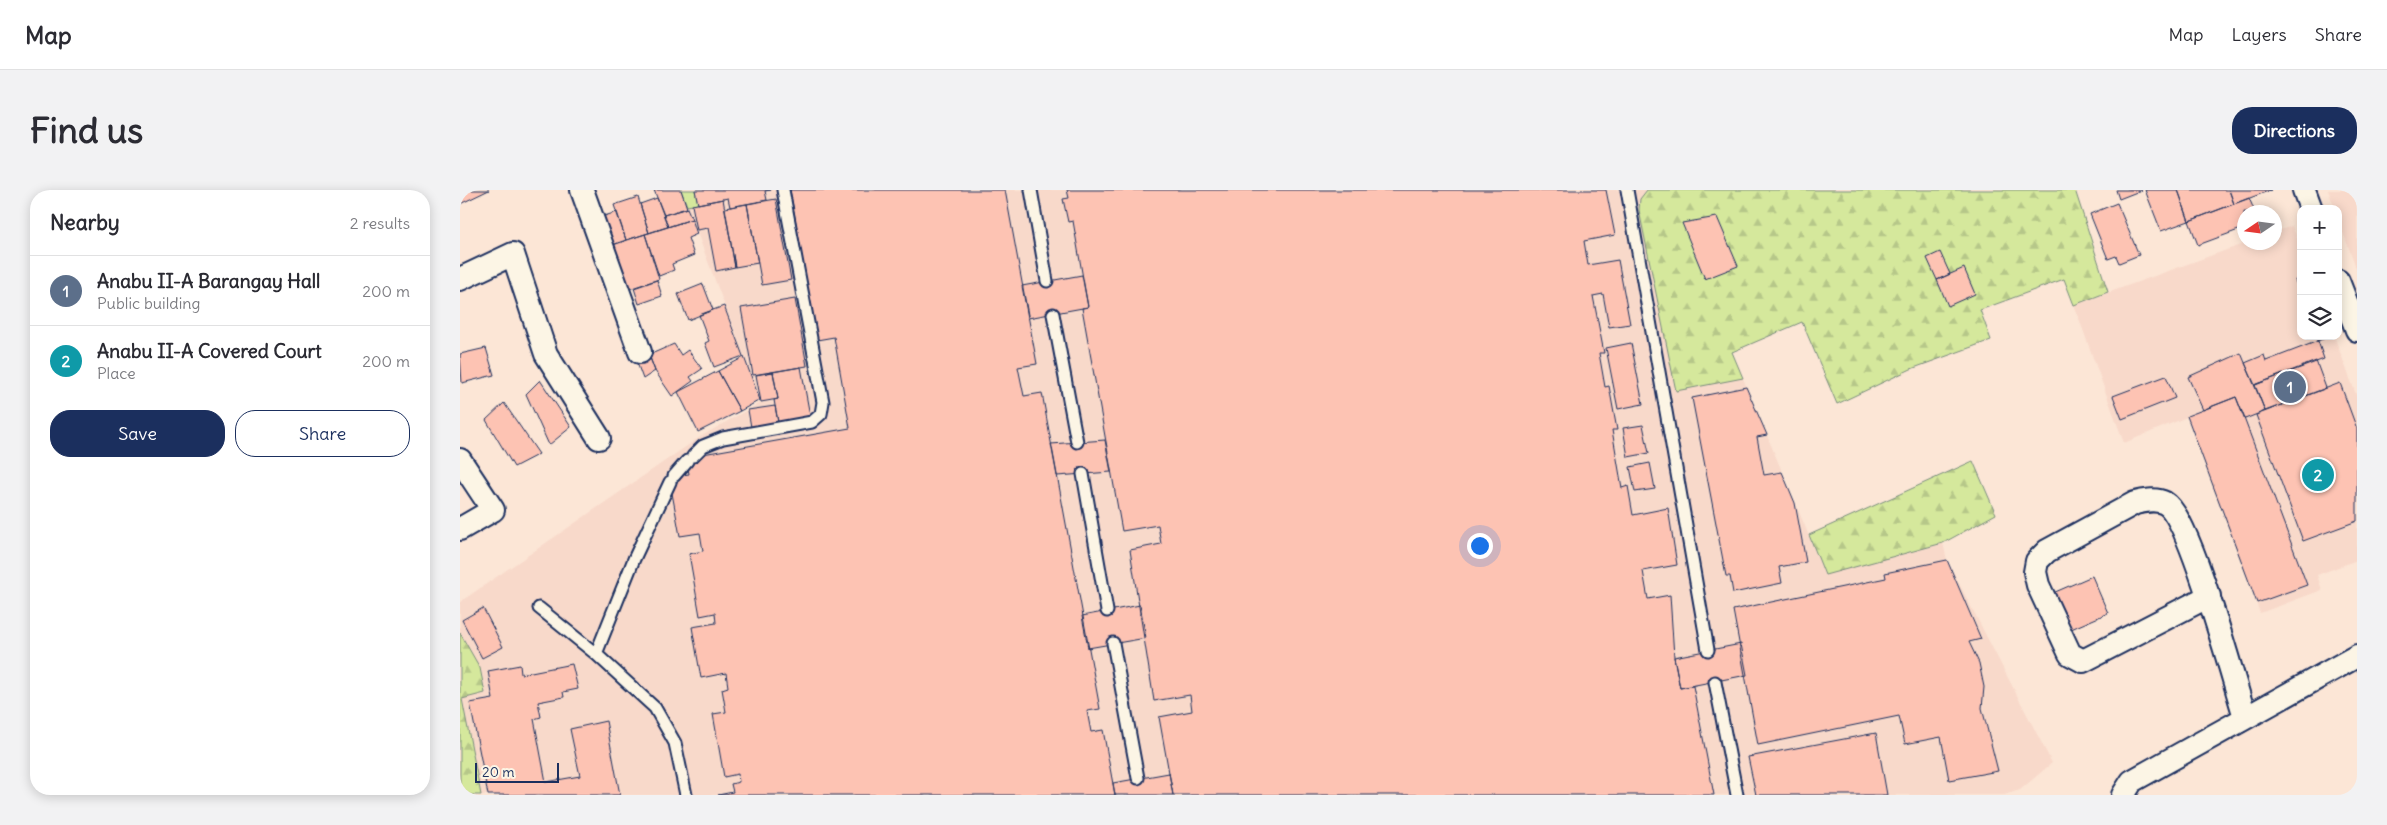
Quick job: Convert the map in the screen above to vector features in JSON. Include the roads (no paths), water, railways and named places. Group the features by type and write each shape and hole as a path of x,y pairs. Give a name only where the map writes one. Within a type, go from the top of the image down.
{"street":[{"path":"582,190 640,352"},
{"path":"2304,190 2310,205"},
{"path":"460,279 513,254 546,354 599,438"},
{"path":"2342,291 2357,330"},
{"path":"460,460 493,510 460,529"},
{"path":"2209,596 2083,661 2070,654 2038,584 2035,572 2037,560 2047,551 2135,503 2150,499 2165,503 2179,520 2209,596 2244,717"},
{"path":"2123,795 2132,781 2244,717 2357,656"}],"lane":[{"path":"596,654 634,559 672,479 690,459 712,442 812,422 821,414 823,402 783,190"},
{"path":"1031,190 1048,282"},
{"path":"1627,190 1708,650"},
{"path":"1053,314 1077,442"},
{"path":"1082,474 1108,611"},
{"path":"539,608 642,694 666,724 680,762 686,795"},
{"path":"1113,643 1138,778"},
{"path":"1715,682 1736,795"}],"place":[{"name":"Anabu II-A Barangay Hall","path":"2290,387"},
{"name":"Anabu II-A Covered Court","path":"2318,475"}]}
